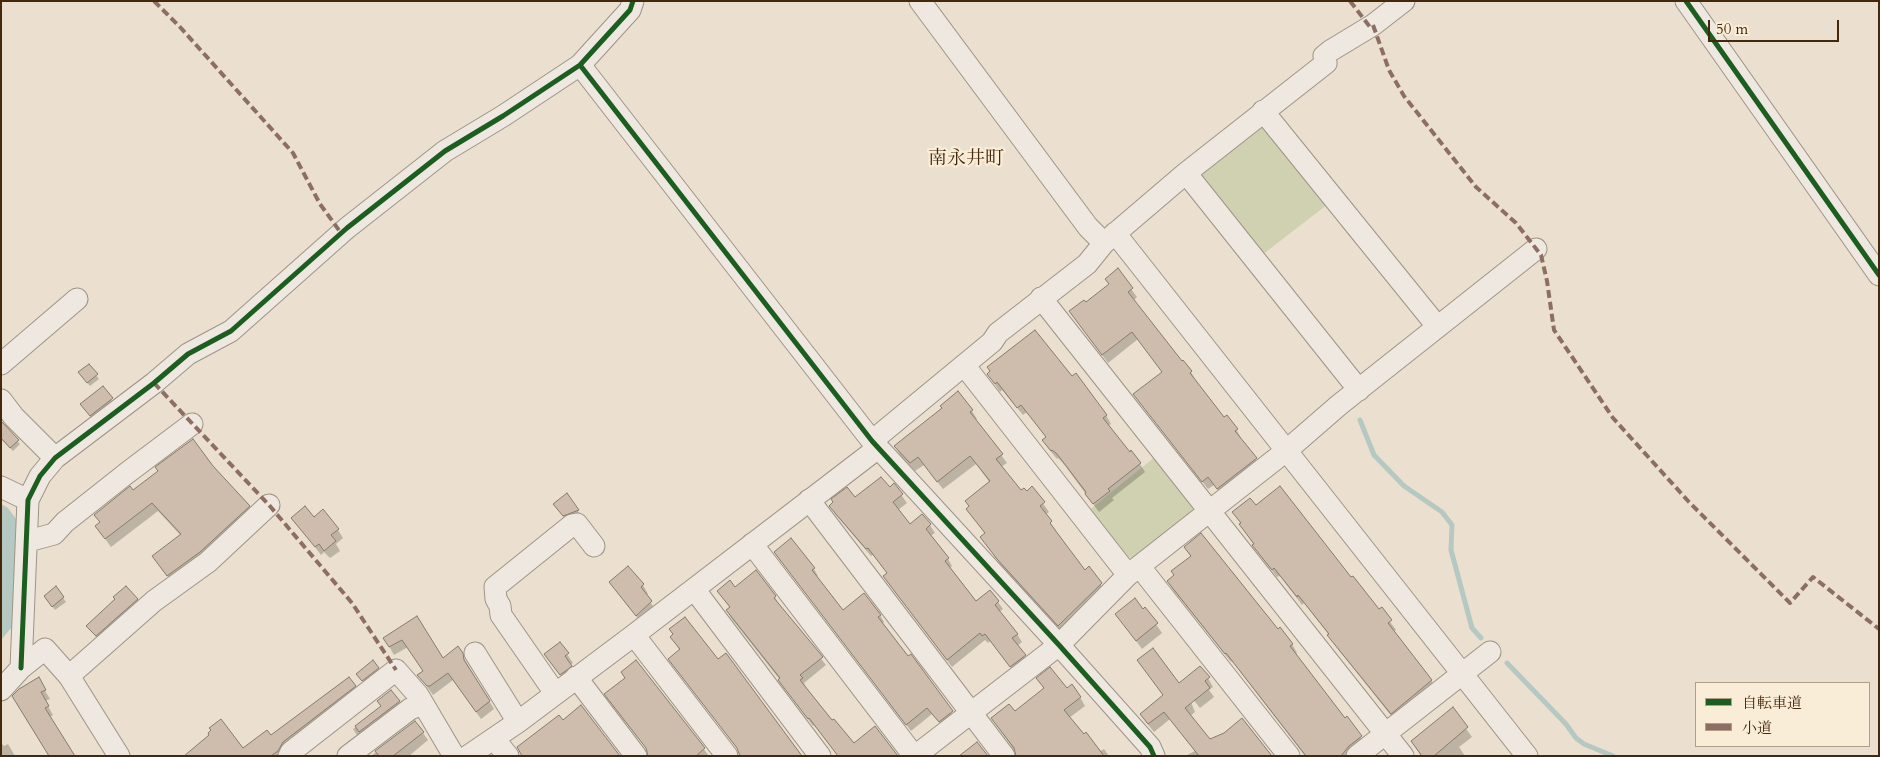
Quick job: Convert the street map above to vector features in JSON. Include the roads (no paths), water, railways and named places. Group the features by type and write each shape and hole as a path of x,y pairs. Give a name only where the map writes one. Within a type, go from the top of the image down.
{"street":[{"path":"21,668 28,541 28,500 40,476 54,458 154,383 188,354 231,331 347,228 445,151 504,116 580,65 630,10 633,1"},
{"path":"920,1 1088,227 1109,238 1286,451 1527,756"},
{"path":"468,756 518,722 809,500 992,342 998,333 1087,264 1109,238 1186,173 1326,62 1324,56 1373,25 1404,1"},
{"path":"1686,1 1879,275"},
{"path":"580,65 875,444 1059,645 1150,747 1154,756"},
{"path":"1264,111 1437,326"},
{"path":"1186,173 1359,390"},
{"path":"752,544 915,756 1059,645 1134,571 1286,451 1339,405 1437,326 1536,249"},
{"path":"1041,298 1403,756"},
{"path":"1,364 77,299"},
{"path":"964,365 1289,756"},
{"path":"1,400 14,417 54,458"},
{"path":"28,541 54,534 127,472 192,424"},
{"path":"1,486 28,500"},
{"path":"809,500 1004,756"},
{"path":"69,676 154,601 208,562 269,505"},
{"path":"555,693 501,615 500,606 496,599 495,587 572,525 577,524 594,546"},
{"path":"694,589 820,756"},
{"path":"634,634 727,756"},
{"path":"1,690 21,668 45,649 69,676 119,756"},
{"path":"1357,756 1490,652"},
{"path":"475,653 518,722"},
{"path":"289,756 290,752 396,670 423,704 454,756"},
{"path":"576,677 636,756"},
{"path":"348,756 410,709 423,704"},
{"path":"494,739 508,756"}],"waterway":[{"path":"1360,420 1374,455 1404,486 1442,512 1452,525 1451,550 1472,628 1481,638"},
{"path":"1507,663 1566,724 1576,738 1584,744 1613,756"}],"district":[{"name":"南永井町","path":"966,160"}]}
